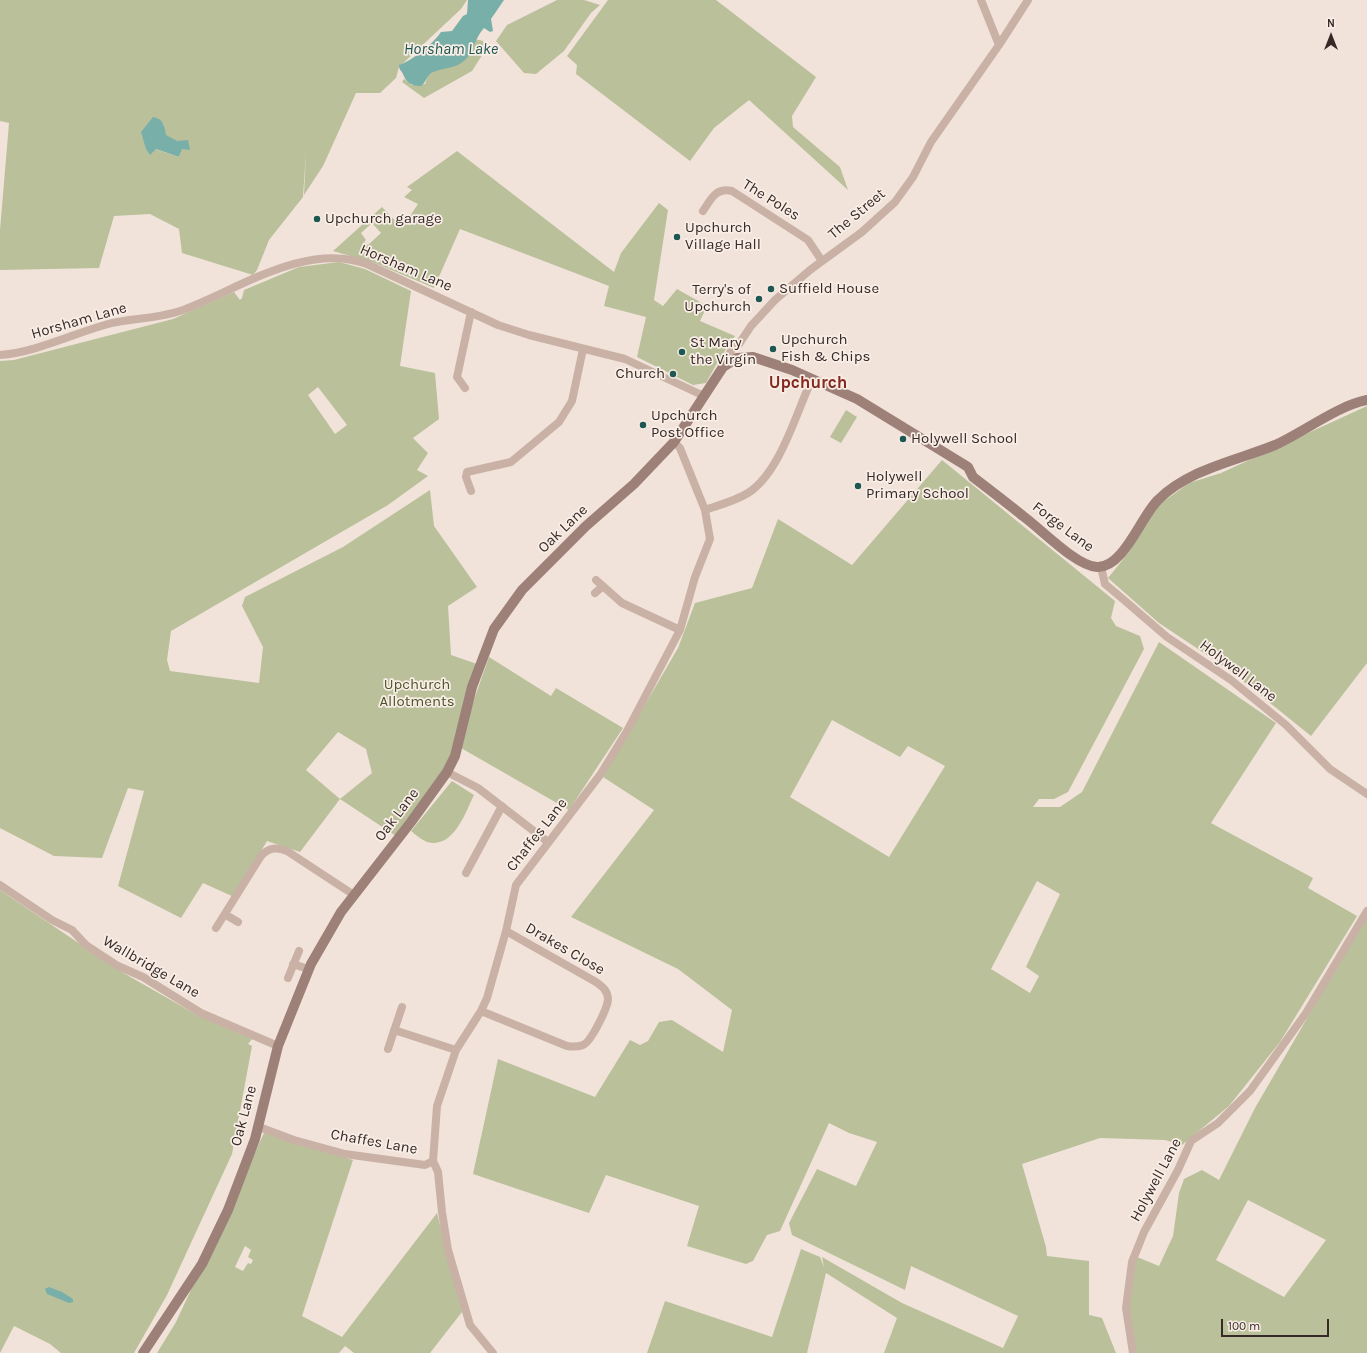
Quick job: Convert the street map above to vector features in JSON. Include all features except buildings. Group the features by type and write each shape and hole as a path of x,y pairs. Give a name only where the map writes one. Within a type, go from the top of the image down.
{"street":[{"path":"981,0 999,45"},
{"name":"The Street","path":"726,365 726,360 734,346 739,344 751,326 775,300 822,261 862,232 895,202 913,177 931,142 999,45 1028,0"},
{"name":"The Poles","path":"703,212 717,192 724,189 732,191 808,240 822,261"},
{"name":"Horsham Lane","path":"0,355 17,354 109,324 178,311 272,271 294,264 326,258 343,258 364,263 514,331 628,360 704,396"},
{"path":"465,388 457,377 471,312"},
{"path":"739,344 741,357"},
{"path":"471,491 466,477 467,472 511,462 544,436 563,418 573,399 584,349"},
{"name":"Oak Lane","path":"143,1353 202,1264 228,1210 259,1127 278,1046 308,969 336,919 411,822 447,772 454,756 472,687 494,629 522,590 535,576 586,526 634,484 674,442 726,365 741,357 753,357"},
{"name":"Forge Lane","path":"753,357 812,379 849,395 887,416 968,468 973,477 1063,549 1086,564 1101,567 1110,564 1118,557 1148,510 1173,488 1213,467 1276,444 1344,409 1367,400"},
{"path":"705,510 744,495 767,476 779,456 812,379"},
{"name":"Chaffes Lane","path":"259,1127 294,1140 345,1154 425,1165 433,1161 437,1106 456,1050 480,1011 489,992 506,931 516,885 600,775 627,730 680,630 695,577 710,539 705,510 680,448 674,442"},
{"name":"Holywell Lane","path":"1101,567 1104,582 1167,637 1231,680 1286,725 1330,769 1367,794"},
{"path":"595,593 600,583 622,603 680,630"},
{"path":"447,772 478,788 548,842"},
{"path":"466,873 502,806"},
{"path":"216,928 226,915 261,856 268,849 280,848 288,851 354,895"},
{"name":"Wallbridge Lane","path":"0,885 52,920 72,930 86,945 118,966 143,977 201,1013 278,1046"},
{"name":"Holywell Lane","path":"1133,1353 1126,1308 1131,1266 1144,1232 1178,1170 1190,1142 1218,1124 1250,1091 1306,1013 1367,911"},
{"path":"226,915 238,922"},
{"name":"Drakes Close","path":"480,1011 568,1046 576,1047 588,1041 606,1007 607,995 604,988 506,931"},
{"path":"288,978 298,951"},
{"path":"293,964 308,969"},
{"path":"388,1049 402,1007"},
{"path":"394,1030 456,1050"},
{"path":"433,1161 438,1172 448,1250 470,1325 493,1353"}],"green space":[{"path":"0,0 467,0 461,9 399,67 396,78 380,93 356,93 323,166 304,195 306,151 303,197 269,240 257,270 253,275 182,253 179,229 150,214 114,216 99,268 0,270 0,230 9,123 0,121","holes":["163,122 165,135 189,150 182,148 179,157 155,149 150,155"]},
{"path":"557,0 584,0 600,5 591,13 564,51 536,74 524,73 496,41 507,25"},
{"path":"608,0 716,0 816,77 792,116 793,127 840,167 848,190 749,100 714,128 690,161 576,74 577,65 567,56"},
{"path":"475,39 483,41 486,49 472,71 424,98 402,82 404,79 412,85 425,84 428,75"},
{"path":"457,151 614,272 621,253 659,203 668,210 654,300 663,306 677,289 707,306 700,321 735,336 720,358 706,383 693,385 637,357 646,317 604,306 609,286 460,229 434,288 375,263 333,251 382,207 402,228 418,204 404,197 412,190 407,187","holes":["372,223 381,233 368,245 364,242 366,240 361,233"]},
{"name":"Upchurch Allotments","path":"339,262 365,269 411,291 400,366 435,373 439,419 413,438 428,453 417,470 428,476 388,505 171,631 167,660 170,671 259,683 263,647 242,606 245,597 343,547 430,490 434,526 477,587 448,606 451,655 477,664 450,759 445,769 396,836 340,799 300,852 267,841 234,897 203,883 181,918 118,886 144,791 128,788 102,858 54,856 0,828 0,361 14,360 173,319 234,292 240,300 244,290 299,267","holes":["318,387 347,425 335,434 308,395","338,732 366,749 372,773 340,799 306,770"]},
{"path":"1367,406 1367,663 1311,736 1228,669 1159,623 1108,578 1129,552 1156,507 1189,483 1221,473"},
{"path":"846,410 857,417 841,443 830,437"},
{"path":"942,460 1115,601 1111,618 1116,626 1140,636 1144,649 1068,792 1054,799 1039,799 1033,807 1060,807 1082,792 1159,642 1276,723 1211,823 1313,878 1308,888 1357,916 1280,1042 1229,1106 1182,1145 1165,1140 1100,1138 1022,1164 1046,1247 1047,1256 1089,1261 1089,1315 1102,1318 1116,1353 884,1353 897,1318 826,1273 807,1353 647,1353 665,1301 772,1337 801,1249 820,1257 824,1267 822,1257 902,1303 1003,1348 1018,1316 911,1266 905,1290 792,1235 789,1223 817,1169 856,1186 877,1142 849,1133 829,1123 780,1231 767,1235 753,1261 746,1264 687,1246 699,1206 606,1175 589,1213 473,1174 498,1059 595,1097 630,1040 640,1045 648,1041 659,1022 672,1020 723,1052 732,1010 678,969 571,917 654,810 603,777 678,648 695,603 752,588 778,519 852,565","holes":["832,720 900,757 908,746 945,766 889,857 790,797","1037,881 1060,894 1026,967 1039,976 1030,993 991,969"]},
{"path":"489,657 551,696 556,688 623,728 569,810 461,748 470,711"},
{"path":"452,781 474,795 462,820 451,835 436,843 427,842 411,831"},
{"path":"0,890 120,971 197,1015 252,1039 248,1044 252,1046 232,1154 167,1295 134,1353 61,1353 50,1344 14,1326 0,1353"},
{"path":"1367,915 1367,1353 1137,1353 1129,1319 1130,1288 1137,1257 1159,1266 1173,1236 1179,1193 1184,1179 1202,1170 1219,1180 1255,1108","holes":["1248,1200 1326,1240 1284,1297 1216,1260"]},
{"path":"264,1133 353,1160 302,1316 342,1337 437,1213 462,1312 430,1353 354,1353 345,1346 339,1353 157,1353 176,1322","holes":["245,1246 251,1250 248,1257 253,1260 251,1264 248,1263 243,1271 235,1267"]}],"water":[{"name":"Horsham Lake","path":"468,0 504,0 491,19 493,31 490,32 484,28 469,55 463,62 431,73 421,86 410,83 404,77 399,65 422,51 433,42 441,32 452,31 463,16 467,14"},
{"path":"153,117 159,119 164,125 166,135 177,141 188,140 190,150 182,149 179,157 156,149 150,155 146,149 141,132"},
{"path":"49,1287 62,1292 73,1299 73,1302 69,1303 47,1294 45,1289"}],"place":[{"name":"Upchurch garage","path":"317,219"},
{"name":"Upchurch Village Hall","path":"677,237"},
{"name":"Suffield House","path":"771,289"},
{"name":"Terry's of Upchurch","path":"759,299"},
{"name":"Upchurch Fish & Chips","path":"773,349"},
{"name":"St Mary the Virgin","path":"682,352"},
{"name":"Church","path":"673,374"},
{"name":"Upchurch Post Office","path":"643,425"},
{"name":"Holywell School","path":"903,439"},
{"name":"Holywell Primary School","path":"858,486"}],"district":[{"name":"Upchurch","path":"808,383"}]}
